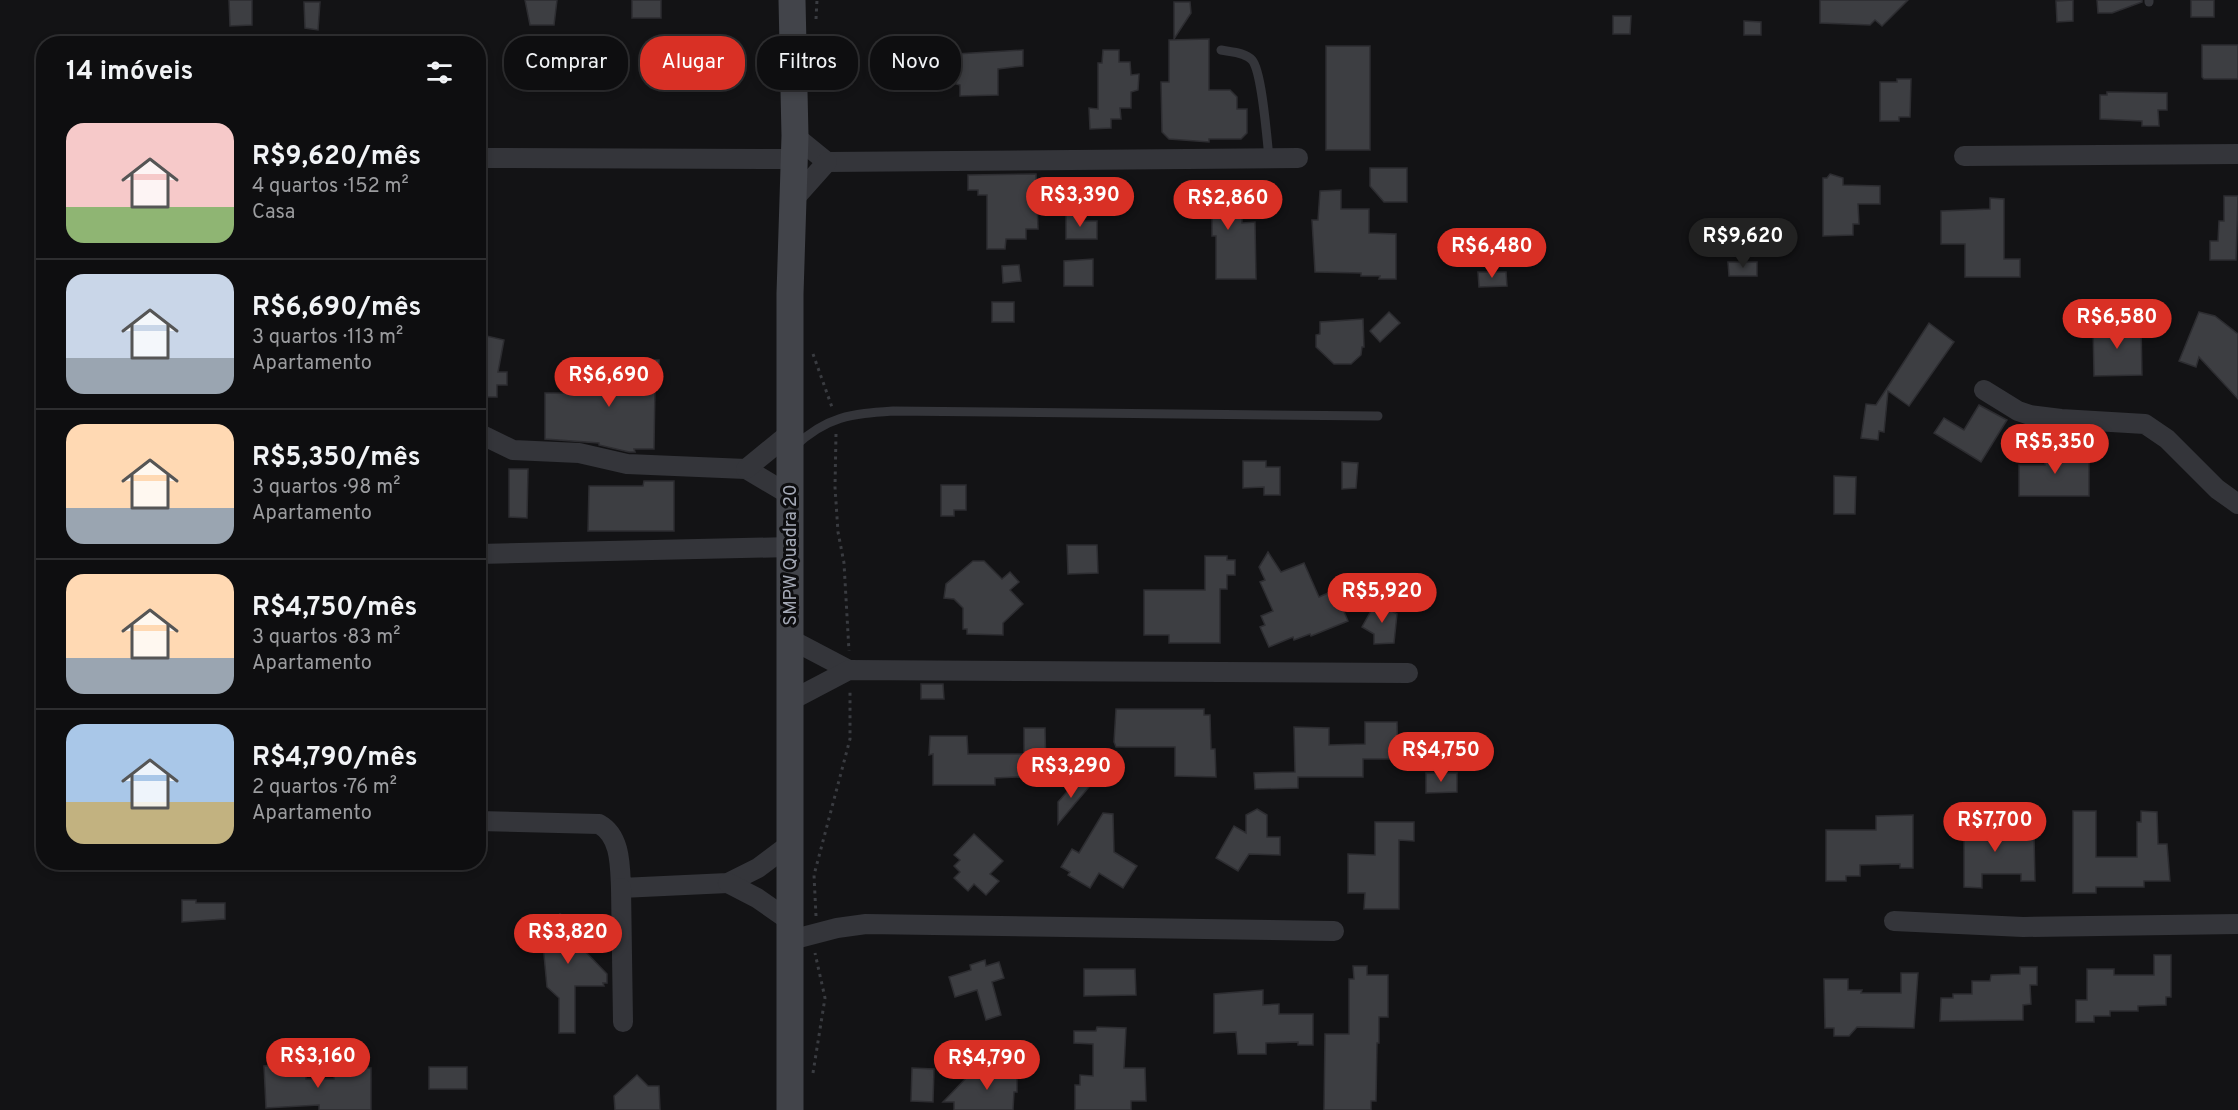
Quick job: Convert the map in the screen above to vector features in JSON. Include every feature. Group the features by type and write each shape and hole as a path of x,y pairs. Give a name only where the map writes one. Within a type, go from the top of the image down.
{"street":[{"name":"SMPW Quadra 20","path":"790,1110 799,931 790,844 789,294 795,148 792,0"},
{"path":"486,158 795,148 827,162 1298,158"},
{"path":"1964,156 2238,154"},
{"path":"794,199 827,162"},
{"path":"1984,390 2018,411 2030,415 2145,424 2167,439 2217,489 2238,504"},
{"path":"486,438 505,448 521,451 579,453 627,464 746,469 790,495"},
{"path":"746,469 790,441"},
{"path":"486,554 790,547"},
{"path":"790,639 849,670"},
{"path":"790,700 849,670 1408,673"},
{"path":"486,821 599,824 607,828 615,843 621,888 623,1022"},
{"path":"621,888 728,883 758,868 790,844"},
{"path":"728,883 757,898 799,931 866,924 1334,931"},
{"path":"1894,921 2023,927 2238,924"}],"lane":[{"path":"1221,50 1244,54 1253,60 1258,75 1269,158"},
{"path":"790,441 836,418 869,413 924,410 1378,416"}],"path":[{"path":"815,22 817,0"},
{"path":"810,346 836,418 835,487 838,532 844,563 850,739 799,931 814,952 825,998 812,1079"}],"building":[{"path":"229,0 252,0 252,25 230,26"},
{"path":"525,0 557,0 554,25 530,25"},
{"path":"632,0 661,0 661,18 632,18"},
{"path":"1820,0 1908,0 1882,26 1875,20 1870,25 1820,23"},
{"path":"2073,0 2073,21 2057,22 2056,1"},
{"path":"2097,0 2142,0 2142,2 2112,13 2098,13"},
{"path":"2191,0 2214,0 2214,17 2191,17"},
{"path":"304,2 320,2 318,30 305,28"},
{"path":"1174,2 1190,2 1191,13 1174,39"},
{"path":"1613,16 1631,16 1630,34 1613,34"},
{"path":"1744,21 1761,22 1761,35 1744,35"},
{"path":"1209,39 1209,90 1230,90 1237,97 1237,109 1247,109 1247,133 1241,139 1209,139 1209,142 1169,139 1162,132 1161,82 1169,82 1169,40"},
{"path":"2202,45 2238,45 2238,79 2204,79 2202,77"},
{"path":"1326,46 1370,46 1370,150 1326,150"},
{"path":"1023,50 1023,66 998,69 998,95 960,96 961,54"},
{"path":"1103,50 1119,50 1119,62 1130,62 1131,75 1139,74 1138,90 1131,92 1131,108 1120,108 1121,119 1111,119 1111,128 1090,129 1089,108 1098,109 1098,63 1102,63"},
{"path":"1897,79 1911,79 1910,117 1899,117 1899,121 1880,121 1880,82 1897,82"},
{"path":"2107,92 2167,93 2167,110 2158,110 2159,126 2142,126 2142,121 2100,119 2100,95 2107,95"},
{"path":"1370,168 1407,168 1407,202 1384,202 1370,186"},
{"path":"1036,174 1038,229 1026,229 1026,239 1006,239 1005,249 987,249 987,195 978,195 978,190 968,190 968,175"},
{"path":"1830,174 1843,178 1843,185 1880,186 1880,204 1858,204 1859,224 1853,224 1853,235 1823,236 1823,178 1827,178"},
{"path":"1192,184 1224,184 1224,193 1242,193 1242,223 1255,222 1256,279 1216,279 1216,236 1212,236 1212,215 1192,215"},
{"path":"1341,190 1341,209 1369,209 1369,233 1396,234 1396,279 1361,276 1361,273 1315,272 1312,220 1318,220 1320,191"},
{"path":"2224,196 2238,196 2236,260 2210,260 2210,241 2218,241 2219,221 2224,221"},
{"path":"1990,198 2004,199 2004,259 2020,259 2020,277 1965,277 1965,244 1941,244 1941,211 1990,209"},
{"path":"1066,214 1083,214 1083,221 1097,221 1097,239 1066,239"},
{"path":"1093,259 1093,286 1064,286 1064,261"},
{"path":"1728,262 1757,262 1757,276 1729,276"},
{"path":"1019,265 1021,281 1003,283 1002,266"},
{"path":"1478,272 1506,272 1507,286 1479,287"},
{"path":"992,302 1014,302 1014,322 992,322"},
{"path":"1389,312 1400,323 1380,342 1370,331"},
{"path":"2199,312 2215,316 2238,334 2238,399 2199,357 2196,367 2179,361"},
{"path":"1363,319 1364,347 1362,347 1361,355 1351,364 1334,364 1316,347 1316,335 1320,334 1320,322"},
{"path":"1929,323 1954,342 1909,406 1888,391 1884,432 1879,431 1878,440 1861,438 1866,404 1876,405"},
{"path":"2093,325 2141,325 2142,375 2094,376"},
{"path":"486,336 504,340 498,372 507,372 507,385 497,385 497,397 486,397"},
{"path":"605,360 659,360 659,386 655,386 654,449 634,449 635,452 629,452 599,445 599,443 545,439 545,393 591,393 590,388 600,388 600,366 605,366"},
{"path":"1979,405 2007,420 1981,462 1934,433 1944,418 1964,430"},
{"path":"2045,443 2068,446 2068,460 2089,460 2089,496 2019,496 2019,465 2045,465"},
{"path":"1243,461 1266,461 1266,467 1280,467 1280,495 1264,495 1264,487 1243,488"},
{"path":"1342,462 1358,463 1356,488 1342,489"},
{"path":"509,469 528,469 527,518 509,517"},
{"path":"1834,476 1856,477 1855,514 1834,514"},
{"path":"644,481 674,481 674,531 588,531 589,486 643,486"},
{"path":"941,485 966,485 966,510 954,510 954,516 941,516"},
{"path":"1067,545 1097,545 1098,573 1068,574"},
{"path":"1268,552 1281,572 1304,563 1319,597 1335,590 1348,621 1311,636 1310,634 1294,640 1293,637 1269,647 1260,627 1265,625 1261,616 1273,611 1260,582 1265,580 1259,567"},
{"path":"1205,556 1227,556 1227,560 1235,560 1235,575 1227,575 1227,589 1220,589 1220,643 1169,643 1169,635 1144,635 1144,590 1205,590"},
{"path":"973,561 984,561 1002,579 1010,572 1019,582 1010,590 1023,604 1003,623 1003,635 967,634 967,629 963,629 963,608 954,599 944,598 946,584"},
{"path":"1376,602 1397,614 1394,643 1374,644 1374,634 1362,627"},
{"path":"921,684 943,684 944,699 921,699"},
{"path":"1116,709 1204,709 1204,715 1210,715 1211,749 1215,749 1216,777 1175,776 1175,747 1116,747 1114,742"},
{"path":"1365,722 1397,722 1398,759 1363,759 1363,777 1298,777 1298,788 1255,789 1254,773 1295,772 1294,727 1329,728 1329,745 1365,744"},
{"path":"1024,728 1045,728 1046,776 995,778 995,785 933,785 933,754 929,755 930,736 967,736 968,754 1024,754"},
{"path":"1426,773 1457,773 1457,792 1426,793"},
{"path":"1078,779 1089,787 1058,824 1058,802"},
{"path":"1257,809 1267,815 1267,837 1280,837 1280,855 1249,854 1238,871 1216,858 1234,826 1246,833 1246,815"},
{"path":"2073,811 2096,811 2096,857 2137,857 2137,822 2141,822 2141,811 2157,812 2158,844 2167,844 2170,881 2144,881 2144,887 2096,887 2096,893 2073,893"},
{"path":"1103,813 1113,814 1114,852 1137,866 1123,888 1099,873 1090,888 1068,875 1070,872 1061,867 1072,849 1079,853"},
{"path":"1982,813 1982,835 2034,835 2035,881 2021,881 2021,874 1982,874 1982,888 1964,887 1964,835 1959,835 1960,820 1964,820 1964,814"},
{"path":"1913,815 1913,868 1900,868 1900,864 1860,865 1860,876 1846,876 1846,881 1826,881 1826,830 1876,830 1876,816"},
{"path":"1375,822 1414,822 1414,841 1399,840 1399,909 1364,909 1365,893 1348,893 1348,854 1375,855"},
{"path":"974,834 1003,861 990,874 999,881 986,895 974,884 968,891 954,878 960,872 954,866 960,860 954,855"},
{"path":"182,900 196,900 196,903 225,903 225,919 182,922"},
{"path":"560,914 572,921 587,921 587,942 582,948 607,974 607,983 603,983 604,986 575,986 575,1033 559,1033 559,998 547,987 543,944 534,935 549,917 557,917"},
{"path":"2154,955 2171,955 2171,997 2166,997 2166,1005 2138,1006 2138,1011 2110,1011 2110,1016 2094,1016 2094,1022 2076,1022 2076,1000 2087,1000 2087,969 2114,969 2114,975 2154,975"},
{"path":"985,960 986,966 999,962 1004,978 992,982 1001,1015 986,1020 977,990 955,997 949,977 971,970 970,965"},
{"path":"1353,966 1367,966 1367,975 1388,975 1388,1017 1379,1017 1376,1101 1371,1101 1371,1110 1324,1110 1325,1034 1349,1034 1349,979 1354,979"},
{"path":"2020,967 2037,967 2037,985 2030,985 2031,1004 2023,1005 2023,1020 1940,1021 1941,998 1953,998 1953,994 1972,994 1972,981 1990,981 1991,975 2020,974"},
{"path":"1084,969 1135,969 1136,995 1084,996"},
{"path":"1901,973 1918,973 1914,1028 1857,1027 1849,1036 1834,1036 1834,1028 1825,1028 1824,979 1848,979 1848,990 1862,990 1861,993 1901,993"},
{"path":"1263,990 1263,1005 1279,1004 1279,1014 1313,1014 1313,1045 1298,1045 1298,1042 1266,1043 1266,1054 1238,1054 1236,1032 1214,1033 1214,994"},
{"path":"1097,1027 1126,1028 1124,1068 1145,1068 1146,1101 1131,1101 1131,1110 1075,1110 1075,1085 1080,1085 1080,1075 1093,1076 1093,1044 1074,1043 1074,1031 1096,1031"},
{"path":"293,1064 294,1074 306,1075 306,1079 334,1079 335,1068 371,1068 371,1110 319,1110 319,1105 266,1108 264,1066"},
{"path":"996,1065 1017,1065 1017,1092 1014,1092 1013,1110 954,1110 954,1102 943,1102 971,1073 996,1073"},
{"path":"429,1067 467,1067 467,1089 429,1089"},
{"path":"912,1068 934,1069 933,1102 911,1101"},
{"path":"637,1075 648,1086 659,1086 660,1110 615,1110 614,1096"}]}
